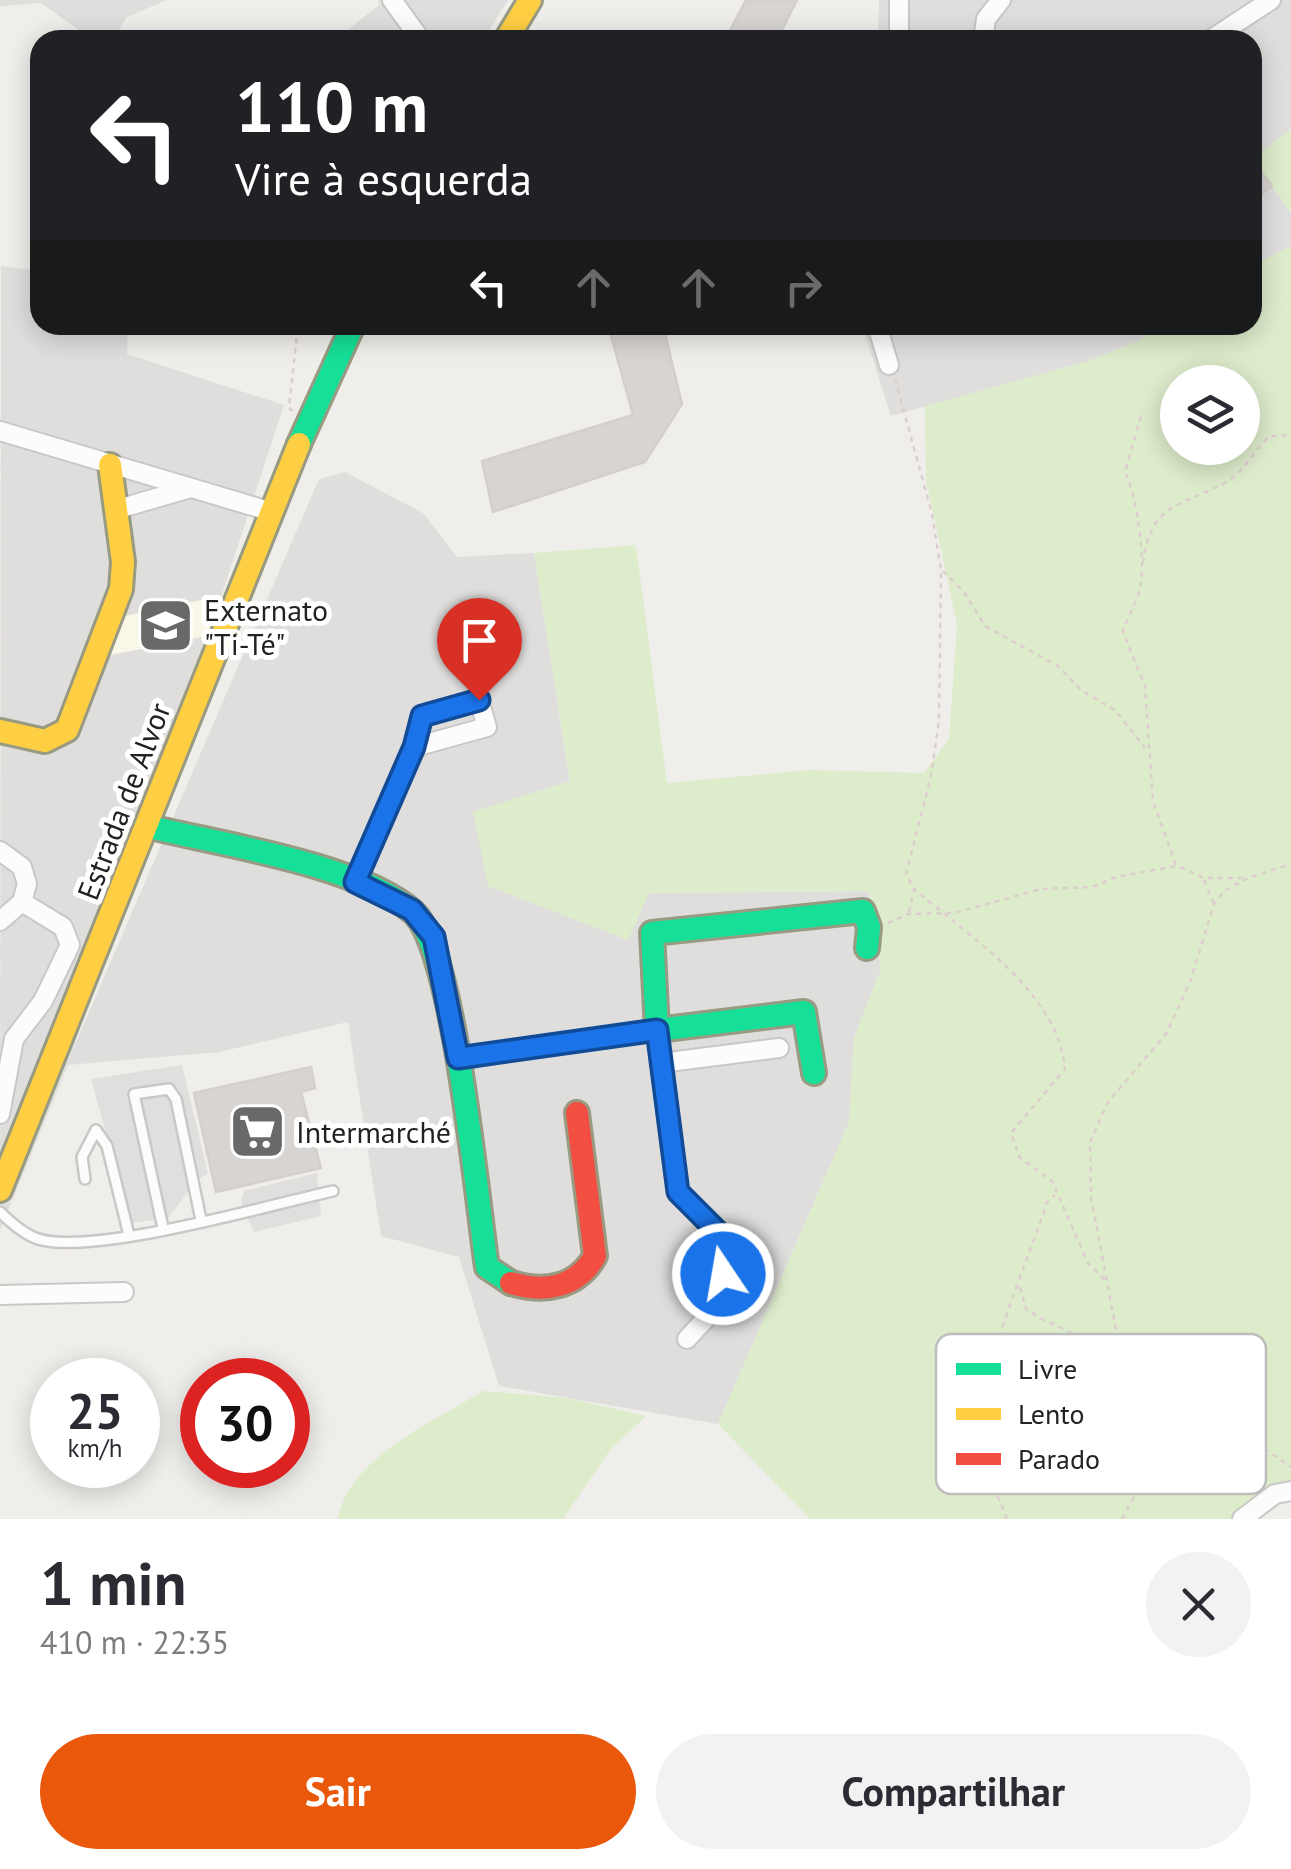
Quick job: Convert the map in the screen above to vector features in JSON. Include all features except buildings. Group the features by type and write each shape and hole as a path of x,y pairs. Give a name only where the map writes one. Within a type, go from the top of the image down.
{"street":[{"path":"392,0 414,30"},
{"path":"512,30 530,0"},
{"path":"899,0 899,30"},
{"path":"984,30 986,19 1002,0"},
{"path":"1225,30 1270,0"},
{"name":"Estrada de Alvor","path":"0,1190 269,511 348,335"},
{"path":"885,335 889,365"},
{"path":"0,431 269,511"},
{"path":"0,731 48,743 60,739 67,730 122,588 110,464"},
{"path":"116,510 187,489"},
{"path":"355,882 414,747"},
{"path":"146,826 355,882 412,910 434,937 458,1058 488,1267 498,1281 514,1287 574,1284 590,1272 595,1256 577,1113"},
{"path":"0,851 22,867 27,884 22,902 0,921"},
{"path":"0,1114 7,1036 44,1001 70,945 63,928 22,902"},
{"path":"688,1339 724,1299 721,1235 678,1192 657,1030 652,933 863,910 868,937"},
{"path":"458,1058 804,1012 814,1073"},
{"path":"662,1063 779,1048"},
{"path":"0,1294 124,1292"},
{"path":"1242,1519 1275,1494 1291,1490"}],"lane":[{"path":"162,1228 134,1094 154,1088 170,1089 176,1099 200,1220"},
{"path":"85,1179 82,1158 96,1130 106,1146 129,1235"},
{"path":"0,1212 37,1238 70,1243 129,1235 333,1191"}],"path":[{"path":"297,335 290,408 307,421"},
{"path":"889,365 916,452 942,570 939,720 931,776 906,874 914,889 1000,962 1055,1028 1064,1069 1012,1133 1020,1158 1052,1181 1088,1263 1108,1284"},
{"path":"1140,416 1124,472 1134,489 1142,569"},
{"path":"1248,878 1204,878 1177,866 1170,856 1153,801 1145,686 1123,632 1140,590 1146,540 1156,519 1170,506 1227,481 1270,436 1291,435"},
{"path":"942,570 964,592 985,626 1058,666 1081,690 1116,711 1148,751"},
{"path":"1117,1334 1092,1198 1090,1142 1108,1102 1166,1034 1190,982 1214,904 1224,891 1248,878 1291,864"},
{"path":"868,937 909,914 943,913 1012,900 1041,888 1092,887 1116,877 1177,866"},
{"path":"1204,878 1214,904"},
{"path":"909,914 914,889"},
{"path":"1003,1334 1047,1202 1058,1193"},
{"path":"1020,1285 1026,1309 1075,1334"},
{"path":"1266,1448 1291,1467"},
{"path":"997,1494 1007,1519"},
{"path":"1122,1519 1135,1494"}],"shaded area":[{"path":"0,0 167,0 127,17 119,30 79,30 41,3 0,6"},
{"path":"378,0 508,0 489,30 348,30 379,5"},
{"path":"879,0 1291,0 1291,129 1262,152 1262,30 878,30"},
{"path":"1262,172 1291,213 1291,246 1262,260"},
{"path":"1,266 30,270 30,335 128,335 127,354 284,405 73,1049 319,479 345,472 423,513 457,557 534,553 570,782 649,893 869,891 881,969 854,1038 849,1122 718,1424 499,1386 459,1257 381,1236 348,1022 219,1052 68,1065 0,1230"},
{"path":"865,335 1147,335 1089,361 891,416"},
{"name":"Externato \"Ti-Té\"","path":"220,596 207,636 110,655 125,616"},
{"path":"182,1065 208,1174 197,1180 168,1218 131,1223 91,1079"},
{"path":"317,1173 321,1216 254,1232 241,1202 244,1191"}],"green space":[{"path":"1291,129 1291,213 1262,172 1262,152"},
{"path":"1291,246 1291,1498 1250,1519 810,1519 718,1424 849,1122 854,1038 881,969 869,891 649,893 628,940 488,886 473,812 570,781 534,553 636,545 667,783 810,770 924,773 949,739 957,624 926,480 925,406 1089,361 1147,335 1262,335 1262,260"},
{"path":"483,1391 567,1398 646,1416 610,1450 563,1519 338,1519 345,1497 376,1459 419,1428"}],"traffic: fast":[{"path":"299,444 348,335"},
{"path":"146,826 323,868 389,895 413,912 428,935 452,1022 487,1267 511,1283"},
{"path":"814,1073 804,1012 657,1030 652,933 863,911 869,927 867,948"}],"traffic: slow":[{"path":"512,30 530,0"},
{"path":"0,1190 299,444"},
{"path":"0,731 45,741 67,730 121,589 123,562 110,465"}],"traffic: jam":[{"path":"511,1283 536,1288 559,1285 579,1275 595,1256 577,1113"}],"place":[{"name":"Externato \"Ti-Té\"","path":"165,626"},
{"name":"Intermarché","path":"257,1131"}],"route":[{"path":"479,700 422,716 414,747 355,882 412,910 434,937 458,1058 657,1030 678,1192 721,1235 723,1274"}]}
